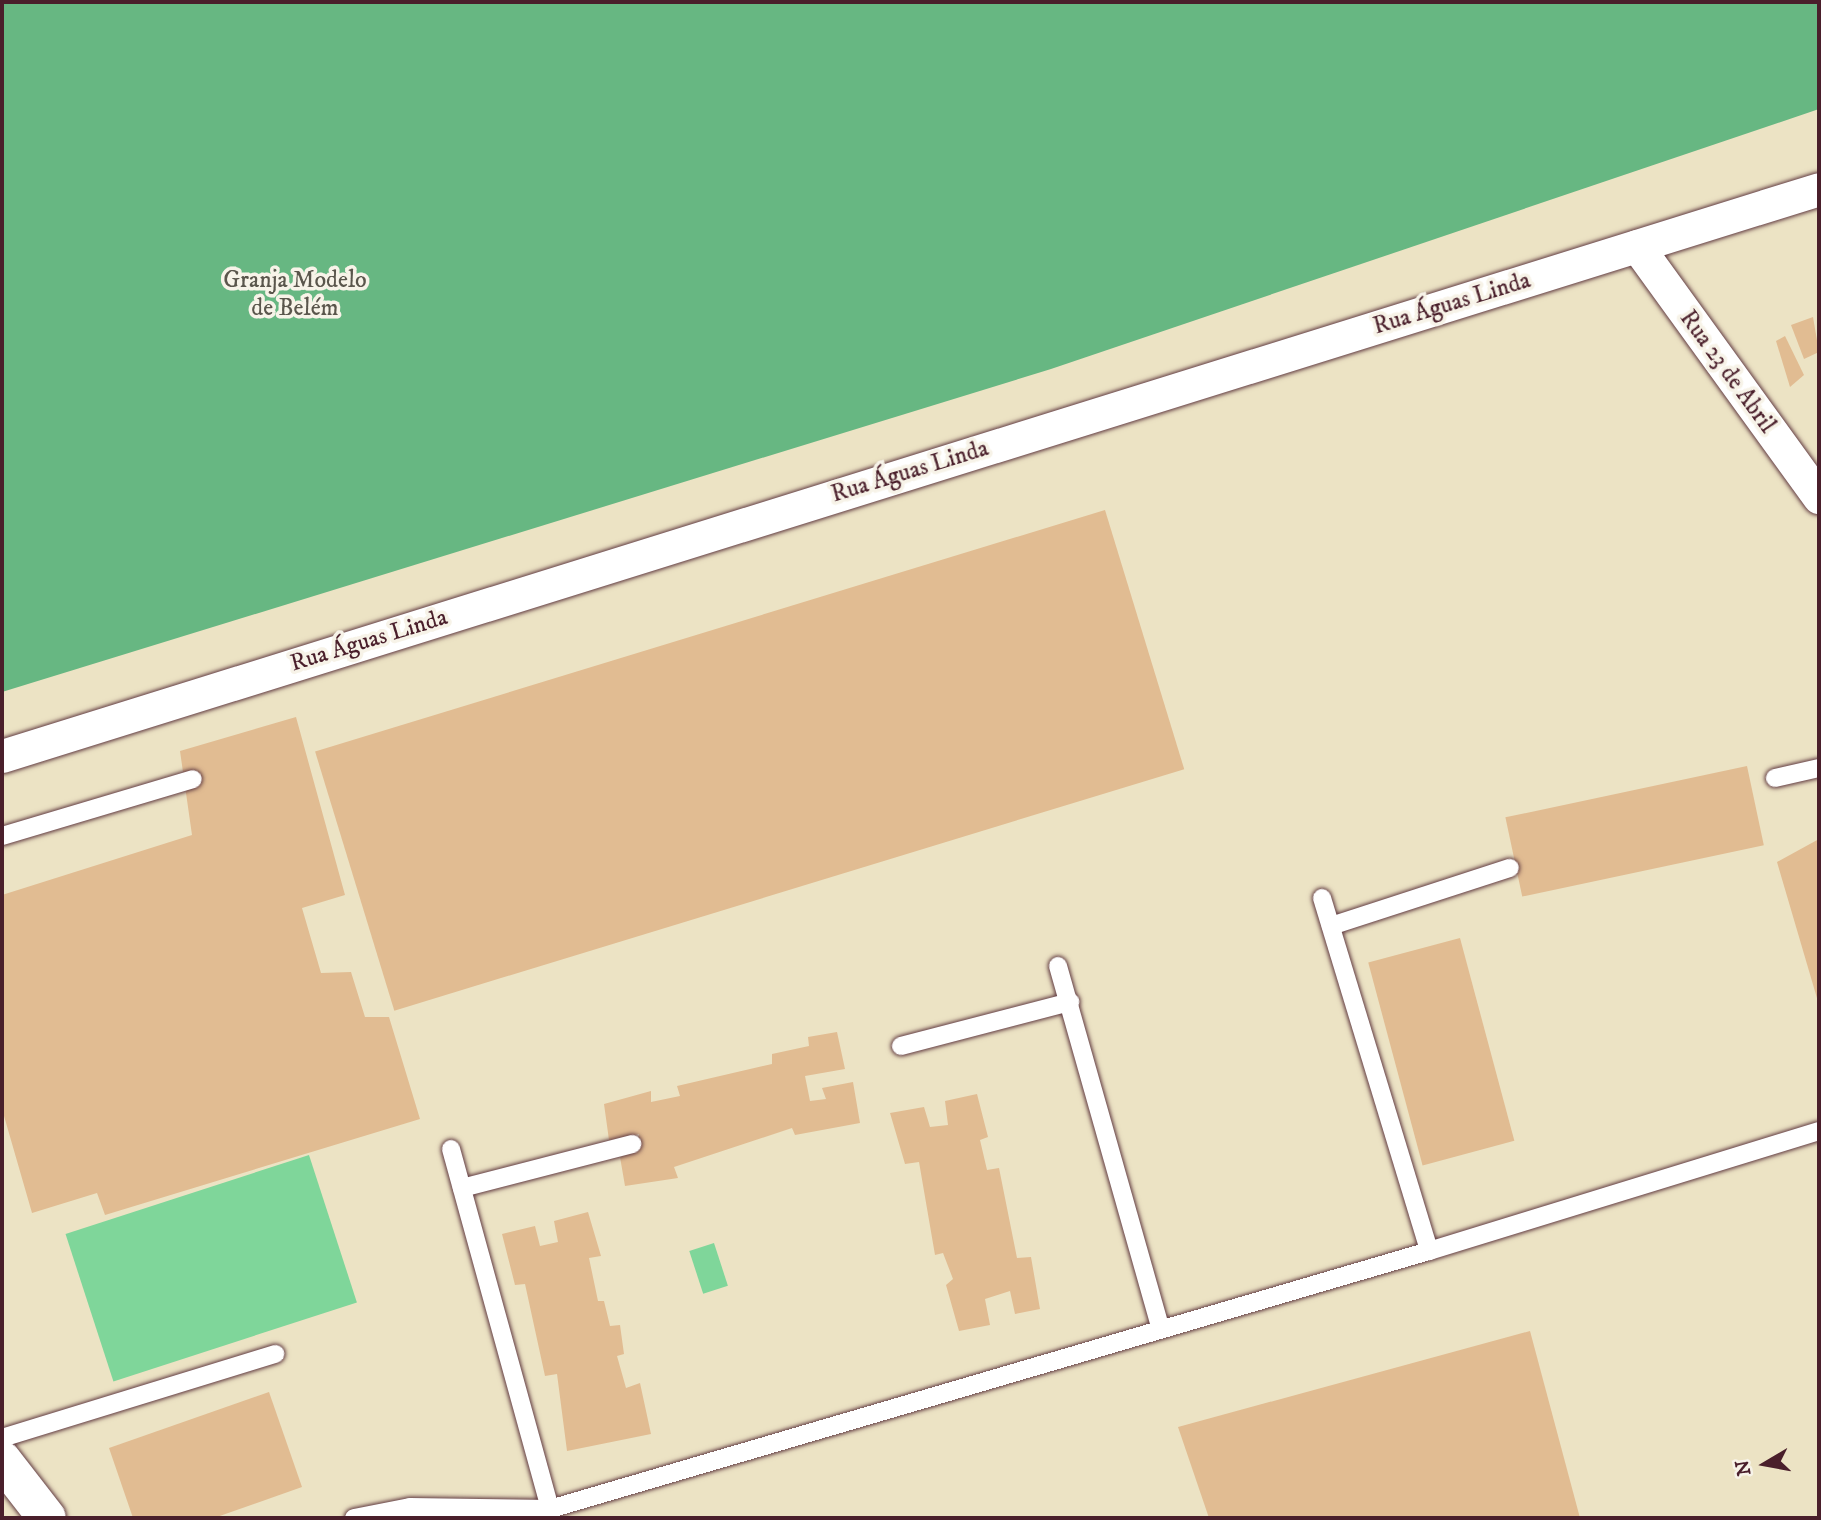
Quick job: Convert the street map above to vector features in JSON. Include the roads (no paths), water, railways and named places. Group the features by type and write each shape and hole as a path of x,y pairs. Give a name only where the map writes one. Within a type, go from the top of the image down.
{"highway":[{"path":"2,1460 47,1518"}],"street":[{"name":"Rua Águas Linda","path":"2,756 1819,189"},
{"name":"Rua 23 de Abril","path":"1637,246 1819,498"}],"lane":[{"path":"1775,778 1819,768"},
{"path":"2,836 193,779"},
{"path":"1331,926 1510,868"},
{"path":"1322,898 1429,1251"},
{"path":"1058,966 1161,1329"},
{"path":"901,1046 1070,1002"},
{"path":"354,1518 410,1507 542,1514 1429,1251 1819,1131"},
{"path":"462,1188 632,1144"},
{"path":"451,1149 542,1514"},
{"path":"2,1438 275,1354"}],"park label":[{"name":"Granja Modelo de Belém","path":"295,295"}]}
